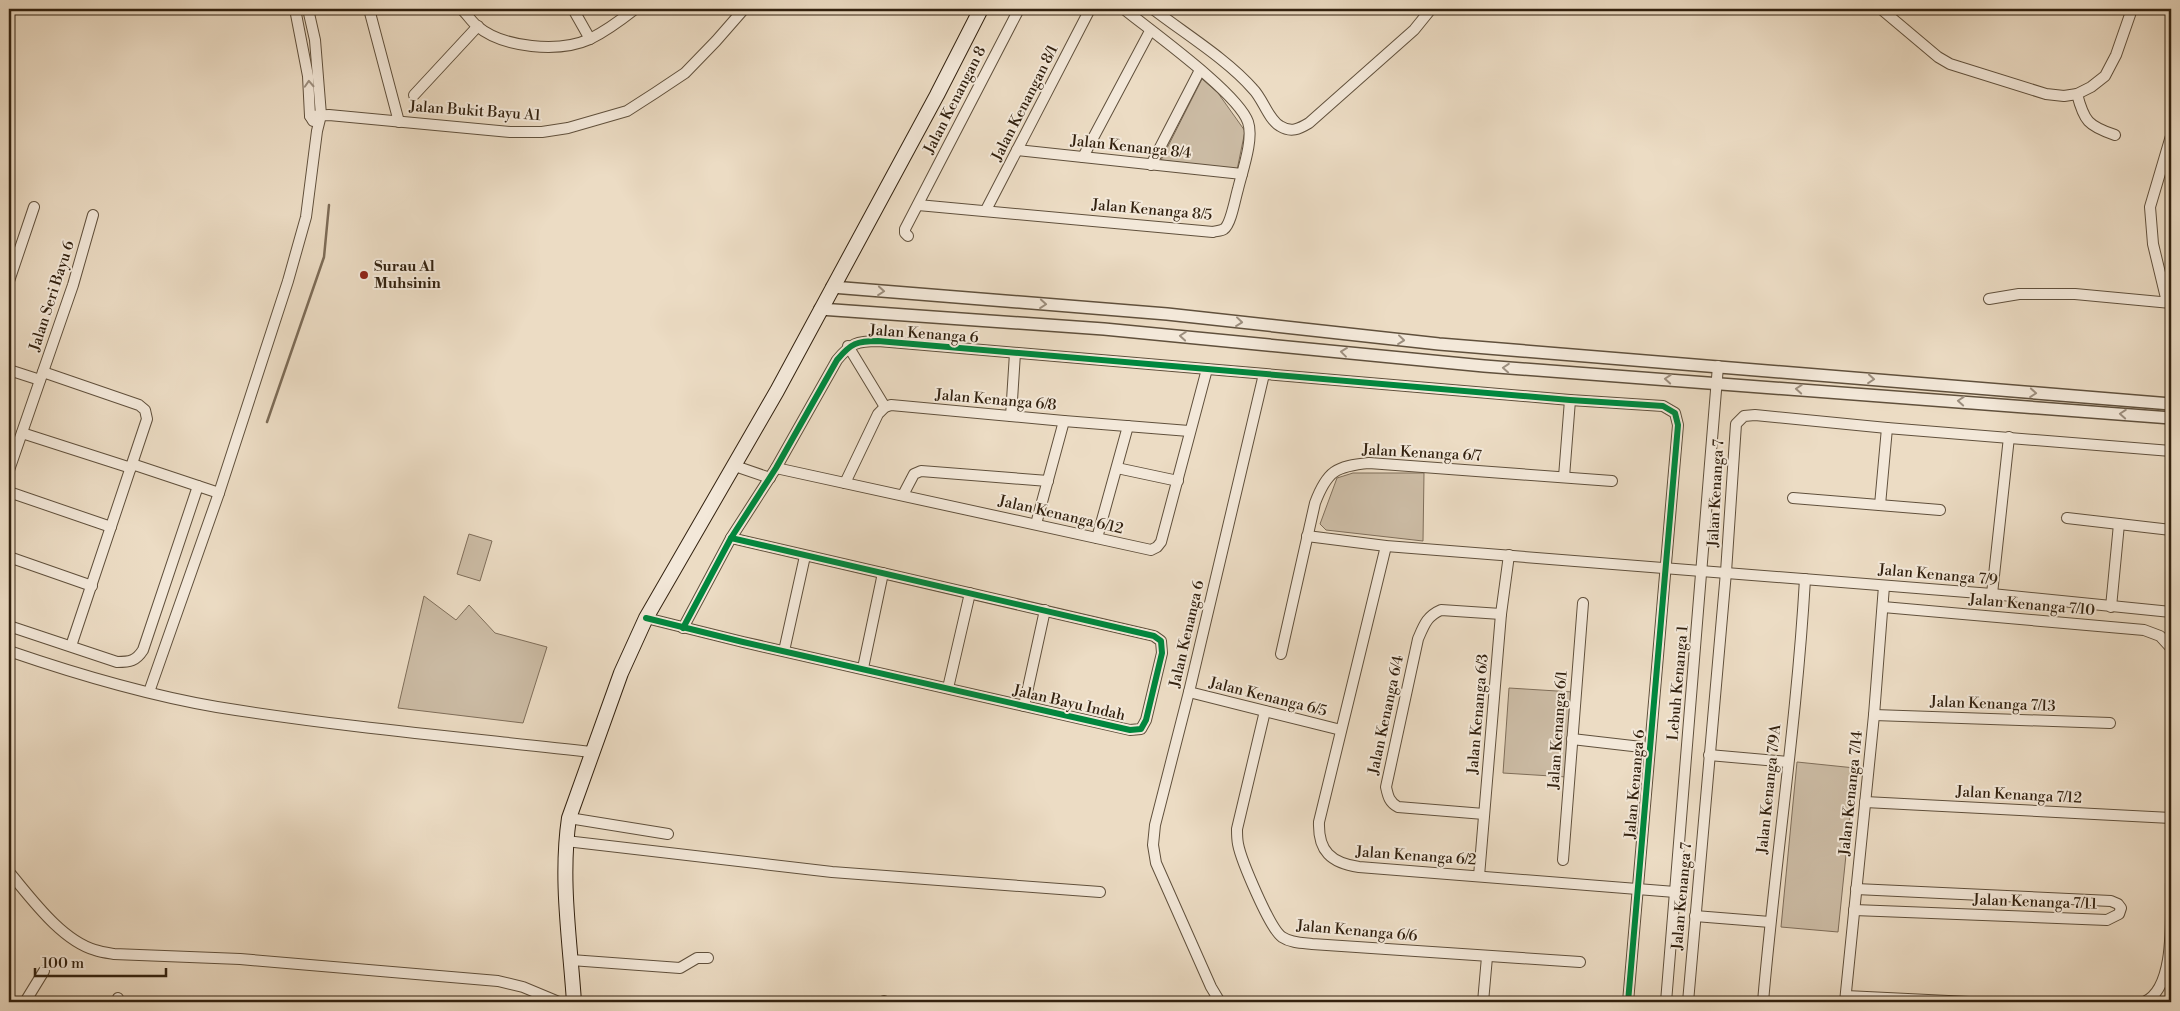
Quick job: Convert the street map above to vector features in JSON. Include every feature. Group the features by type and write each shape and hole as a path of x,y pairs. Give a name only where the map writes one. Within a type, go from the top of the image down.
{"main road":[{"path":"574,1002 565,881 566,841 569,818 621,673 646,618 735,466 937,95 981,9"}],"street":[{"path":"295,9 316,115"},
{"path":"149,692 219,492 304,225 310,197 316,131 315,40 308,9"},
{"name":"Jalan Bukit Bayu A1","path":"369,9 399,122 481,130 542,132 568,128 627,111 684,73 744,9"},
{"path":"462,9 478,26 515,43 541,47 569,46 590,39 634,9"},
{"path":"573,9 590,39"},
{"name":"Jalan Kenangan 8","path":"908,236 904,229 1019,9"},
{"name":"Jalan Kenangan 8/1","path":"986,210 1090,9"},
{"name":"Jalan Kenanga 8/5","path":"918,205 1213,232 1224,229 1229,222 1242,174 1250,132 1248,121 1224,90 1124,9"},
{"path":"1153,9 1240,75 1254,90 1278,125 1287,130 1297,130 1309,123 1414,30 1431,9"},
{"path":"1881,9 1938,57 1956,67 2046,94 2064,96 2077,94 2091,87 2105,76 2116,55 2132,9"},
{"path":"414,95 478,26"},
{"path":"1082,157 1150,31"},
{"path":"1151,164 1200,70"},
{"path":"2077,94 2081,112 2087,122 2095,128 2115,135"},
{"path":"316,115 399,122"},
{"path":"1989,299 2019,294 2075,294 2169,303 2153,244 2150,207 2171,136"},
{"name":"Jalan Kenanga 8/4","path":"1017,150 1242,174"},
{"path":"9,281 34,206"},
{"name":"Jalan Seri Bayu 6","path":"9,470 73,285 94,215"},
{"path":"832,287 1167,314 1439,344 2171,404"},
{"path":"820,309 1104,329 1283,345 1410,360 2171,418"},
{"name":"Jalan Kenanga 6","path":"683,628 731,538 776,468 837,360 848,346 862,341 878,341 1264,374 1189,692 1155,825 1153,845 1156,863 1211,987 1220,1002"},
{"path":"845,483 878,414 885,407 848,346"},
{"path":"1011,416 1015,353"},
{"name":"Lebuh Kenanga 1","path":"1666,1002 1718,366"},
{"name":"Jalan Kenanga 6/12","path":"776,468 1151,550 1161,542 1207,369"},
{"path":"9,370 41,376 139,405 145,410 147,419 71,646"},
{"path":"1264,374 1570,400 1564,477"},
{"name":"Jalan Kenanga 6","path":"1570,400 1663,406 1675,413 1678,425 1628,1002"},
{"name":"Jalan Kenanga 6/8","path":"885,407 892,405 1064,422 1189,431"},
{"name":"Jalan Kenanga 7","path":"1688,1002 1726,572 1736,424 1744,416 1755,415 1887,428 2171,451"},
{"path":"1036,524 1064,422"},
{"path":"1098,538 1128,426"},
{"path":"1880,505 1887,428"},
{"path":"22,432 219,492"},
{"path":"1992,594 2009,437"},
{"name":"Jalan Kenanga 6/7","path":"1281,654 1315,503 1322,485 1332,471 1349,464 1369,463 1612,481"},
{"path":"735,466 770,478"},
{"path":"1117,468 1178,481"},
{"path":"903,495 914,474 921,471 1048,480"},
{"path":"9,626 117,662 129,662 137,659 143,650 198,486"},
{"path":"9,492 111,526"},
{"path":"1793,498 1940,510"},
{"path":"2067,518 2171,530"},
{"path":"2111,607 2119,524"},
{"path":"1308,536 1386,546 1702,571"},
{"name":"Jalan Bayu Indah","path":"646,618 1130,730 1141,729 1146,720 1162,653 1161,641 1154,636 731,538"},
{"name":"Jalan Kenanga 6/2","path":"1386,546 1319,822 1318,836 1324,851 1336,861 1346,865 1674,892"},
{"name":"Jalan Kenanga 6/3","path":"1479,876 1501,614 1509,555"},
{"path":"784,651 805,556"},
{"path":"9,557 92,586"},
{"name":"Jalan Kenanga 7/9","path":"1702,571 1992,594 2171,612"},
{"path":"863,668 884,573"},
{"name":"Jalan Kenanga 7/9A","path":"1763,1002 1801,644 1805,579"},
{"name":"Jalan Kenanga 7/14","path":"1846,999 1874,714 1884,586"},
{"path":"948,688 970,593"},
{"name":"Jalan Kenanga 6/1","path":"1563,860 1583,603"},
{"name":"Jalan Kenanga 7/10","path":"1883,608 2144,630 2160,636 2171,648"},
{"path":"1024,706 1045,610"},
{"name":"Jalan Kenanga 6/4","path":"1484,814 1398,806 1392,803 1388,797 1386,787 1418,639 1425,622 1433,613 1441,610 1501,614"},
{"path":"9,651 149,692 216,707 358,726 592,752"},
{"name":"Jalan Kenanga 6/5","path":"1189,692 1341,730"},
{"name":"Jalan Kenanga 6/6","path":"1265,711 1237,829 1242,858 1271,924 1281,936 1294,942 1580,962"},
{"name":"Jalan Kenanga 7/13","path":"1874,714 2110,723"},
{"path":"1572,739 1650,748"},
{"path":"1709,755 1788,762"},
{"name":"Jalan Kenanga 7/12","path":"1865,802 2171,818"},
{"path":"569,818 668,834"},
{"path":"566,841 832,872 1100,892"},
{"path":"9,872 51,920 76,941 94,950 114,954 240,959 498,981 523,987 559,1002"},
{"path":"2144,1002 2150,1000 2162,985 2168,967 2171,882"},
{"name":"Jalan Kenanga 7/11","path":"1854,910 2107,920 2119,914 2121,908 2118,904 2111,901 1856,889"},
{"path":"1695,916 1770,922"},
{"path":"1483,1002 1487,957"},
{"path":"571,960 680,968 697,958 708,958"},
{"path":"25,1002 44,971"},
{"path":"1846,999 1969,1002"}],"shaded area":[{"path":"1202,79 1218,93 1245,131 1237,170 1161,160"},
{"path":"1353,473 1424,473 1423,541 1326,530 1320,524 1337,478"},
{"path":"469,534 492,541 480,581 457,574"},
{"path":"424,596 456,620 469,605 495,633 547,647 523,723 398,708"},
{"path":"1509,688 1573,692 1567,777 1503,773"},
{"path":"1797,762 1855,768 1838,932 1781,927"}],"waterway":[{"path":"267,422 324,257 329,205"}],"cycle path":[{"path":"683,628 731,538 776,468 837,360 846,350 859,343 878,341 1570,400 1663,406 1675,413 1678,425 1628,1002"},
{"path":"646,618 743,642 1130,730 1141,729 1146,720 1162,653 1161,641 1154,636 731,538"}],"place":[{"name":"Surau Al Muhsinin","path":"364,275"}]}
